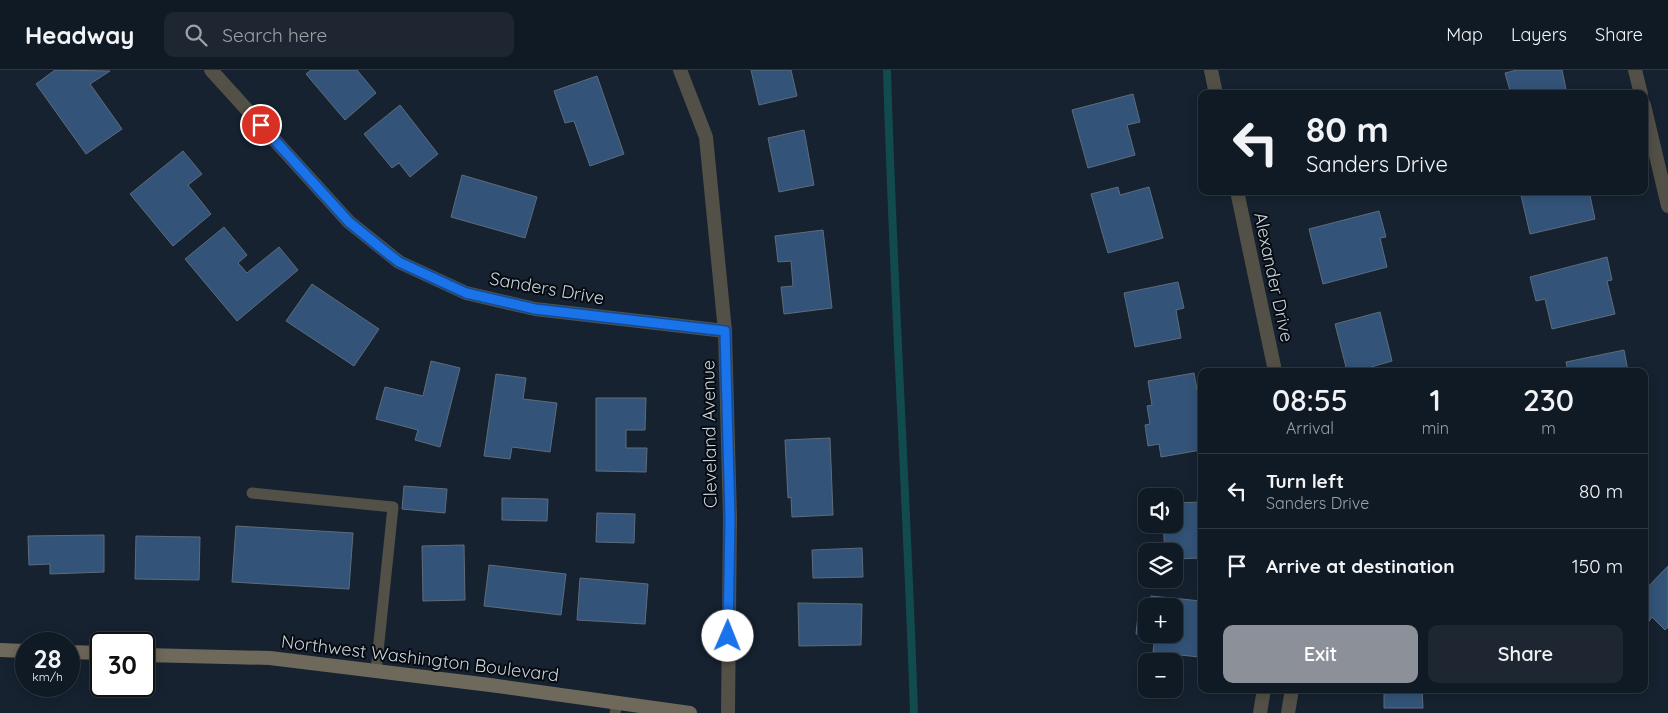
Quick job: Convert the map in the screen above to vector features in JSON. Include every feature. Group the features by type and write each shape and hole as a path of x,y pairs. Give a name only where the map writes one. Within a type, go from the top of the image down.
{"main road":[{"path":"0,650 15,651"},
{"name":"Northwest Washington Boulevard","path":"155,655 270,658 490,685 616,708 690,713"}],"street":[{"name":"Sanders Drive","path":"211,70 349,222 399,262 466,293 535,309 725,331"},
{"name":"Cleveland Avenue","path":"680,70 706,138 725,331 730,518 728,713"},
{"path":"1213,70 1216,90"},
{"path":"1635,70 1640,90"},
{"path":"1648,122 1668,206"},
{"name":"Alexander Drive","path":"1238,195 1274,368"},
{"path":"1260,713 1263,693"},
{"path":"1288,713 1291,693"}],"lane":[{"path":"252,492 393,506 376,671"}],"building":[{"path":"55,70 110,71 90,84 122,129 86,154 36,84"},
{"path":"311,70 357,70 376,93 345,120 306,74"},
{"path":"751,70 791,70 797,96 759,105"},
{"path":"1517,70 1562,70 1566,90 1510,90 1505,73"},
{"path":"597,76 624,154 590,166 574,121 565,123 554,91"},
{"path":"1133,94 1140,122 1127,125 1135,155 1088,168 1072,110"},
{"path":"400,105 438,154 410,177 399,163 392,168 364,134"},
{"path":"804,130 814,185 779,192 768,138"},
{"path":"183,151 202,174 188,185 211,214 173,246 130,194"},
{"path":"462,175 537,197 525,238 451,217"},
{"path":"1118,187 1120,195 1149,187 1163,238 1108,253 1091,194"},
{"path":"1521,195 1590,195 1595,219 1530,234"},
{"path":"1379,211 1386,237 1380,238 1387,267 1323,284 1309,229"},
{"path":"224,227 247,255 238,263 247,273 279,247 298,270 237,321 185,259"},
{"path":"823,230 832,308 784,314 781,287 793,286 791,261 778,262 775,236"},
{"path":"1607,257 1612,280 1607,281 1615,314 1552,329 1545,299 1536,301 1530,277"},
{"path":"1178,282 1184,308 1176,310 1181,338 1135,347 1124,293"},
{"path":"312,284 379,329 354,366 286,321"},
{"path":"1380,312 1392,361 1371,368 1346,368 1335,324"},
{"path":"1624,350 1627,368 1567,368 1566,362"},
{"path":"431,361 460,368 440,447 415,440 418,430 376,419 385,387 423,396"},
{"path":"1194,373 1198,395 1198,451 1161,457 1159,444 1148,446 1145,425 1150,424 1147,406 1152,405 1148,381"},
{"path":"496,374 526,378 523,399 557,403 550,452 512,447 510,459 484,456"},
{"path":"596,398 646,398 645,430 626,430 626,448 647,448 646,472 596,471"},
{"path":"830,438 833,515 792,517 791,497 788,498 785,440"},
{"path":"404,486 447,489 445,513 402,509"},
{"path":"502,498 548,499 547,521 502,520"},
{"path":"1198,502 1198,558 1183,559 1183,543 1164,543 1164,533 1183,533 1183,503"},
{"path":"597,513 635,514 634,543 596,542"},
{"path":"236,526 353,533 349,589 232,582"},
{"path":"104,535 104,572 50,574 50,564 29,565 28,536"},
{"path":"136,536 200,537 199,580 135,579"},
{"path":"464,545 465,600 423,601 422,546"},
{"path":"862,548 863,577 813,578 812,550"},
{"path":"489,565 566,574 561,615 484,606"},
{"path":"1668,566 1668,627 1665,630 1652,617 1648,623 1648,587"},
{"path":"580,578 648,584 645,624 577,620"},
{"path":"1151,596 1171,598 1151,598"},
{"path":"1183,599 1198,601 1198,657 1183,655 1183,653 1153,652 1154,643 1183,643"},
{"path":"798,603 862,604 861,645 799,646"},
{"path":"1138,615 1138,634 1136,634"},
{"path":"1384,693 1422,693 1423,708 1384,708"}],"waterway":[{"path":"887,70 914,713"}],"route":[{"path":"261,125 349,222 399,262 466,293 535,309 725,331 730,518 728,636"}]}
